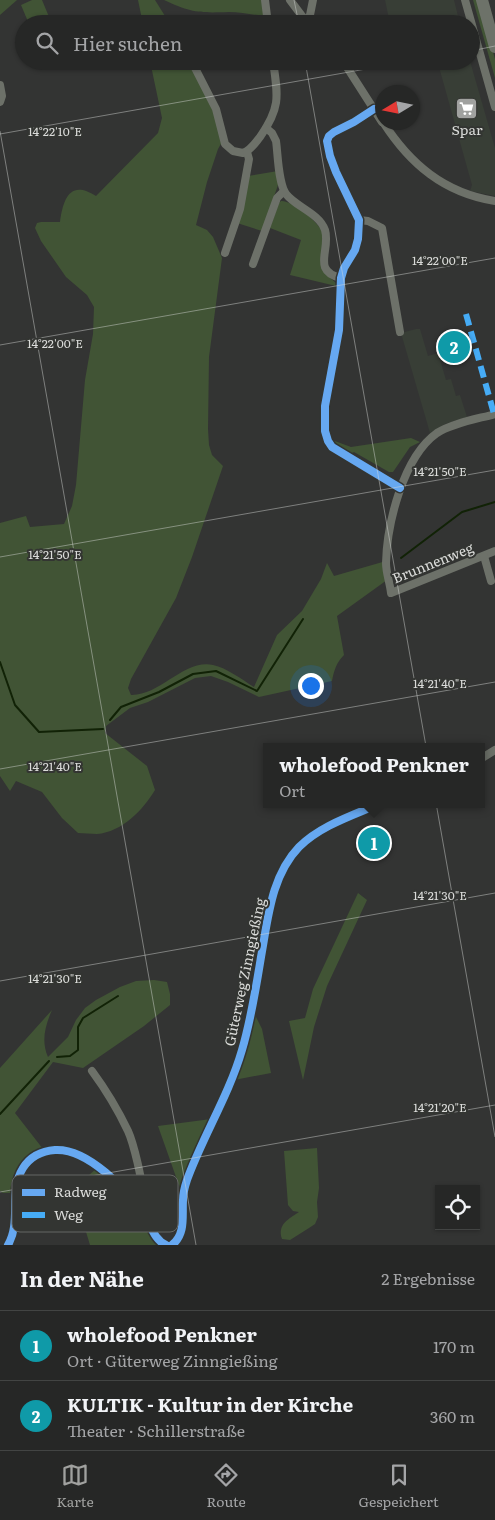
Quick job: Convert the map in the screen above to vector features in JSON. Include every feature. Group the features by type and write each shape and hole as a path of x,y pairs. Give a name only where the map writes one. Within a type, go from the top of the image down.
{"main road":[{"path":"482,0 495,47"}],"street":[{"path":"265,0 267,15"},
{"path":"290,0 302,15"},
{"path":"310,15 314,0"},
{"path":"464,0 468,15"},
{"path":"480,55 495,107"},
{"path":"196,70 216,109 225,144 229,149 238,153 247,152 274,115 276,107 274,70"},
{"path":"349,70 374,109 334,132 327,141 336,172 358,220 358,238 355,250 344,268 341,278 339,330 324,419 325,431 330,444 400,488 417,455 431,438 447,428 495,414"},
{"path":"0,85 2,96 0,102"},
{"path":"266,128 274,136 284,191 290,199 322,224 326,238 325,267 330,274 341,278"},
{"path":"389,130 406,153 430,176 456,189 495,201"},
{"path":"225,254 240,209 249,159 247,152"},
{"path":"254,264 277,198 284,191"},
{"path":"358,220 368,221 382,228 400,332"},
{"name":"Brunnenweg","path":"400,488 393,514 386,564 391,593 495,551"},
{"name":"Brunnenweg","path":"484,556 491,581"},
{"name":"Güterweg Zinngießing","path":"172,1245 182,1229 183,1197 187,1180 242,1052 254,1001 272,899 282,871 289,858 299,846 314,834 370,808"},
{"path":"92,1071 129,1134 140,1175"},
{"path":"19,1175 29,1160 43,1152 59,1150 85,1158 107,1175"},
{"path":"8,1245 13,1232"},
{"path":"154,1232 159,1240 166,1245"}],"shaded area":[{"path":"385,0 454,0 458,15 388,15"},
{"name":"Spar","path":"440,70 473,70 495,148 495,196 470,191 472,185"},
{"path":"420,329 428,356 438,353 446,380 451,379 456,396 460,395 467,417 445,424 430,433 401,333"}],"green space":[{"path":"0,0 17,0 0,15"},
{"path":"32,0 42,0 48,15 25,15 21,5"},
{"path":"138,0 155,0 164,15 141,15"},
{"path":"164,0 263,0 265,15 196,11 182,8"},
{"path":"473,0 478,0 495,59 495,78 480,25 480,15 477,15"},
{"path":"152,70 195,70 215,110 222,142 207,182 196,225 207,230 213,237 222,258 209,357 208,429 212,455 223,466 176,598 131,679 128,688 131,695 142,694 152,690 192,667 202,665 213,665 223,669 254,687 277,635 302,611 321,579 327,563 334,576 386,561 387,580 337,616 344,655 336,667 332,681 259,697 211,676 195,678 148,702 130,708 106,726 105,733 147,766 155,790 131,819 115,829 97,834 78,833 62,818 42,792 16,781 10,791 0,776 0,523 26,516 30,527 64,524 72,506 76,485 85,380 93,334 94,307 87,295 66,277 41,241 35,228 37,223 60,222 66,199 74,191 87,191 96,196 158,133 162,118"},
{"path":"278,171 278,185 262,231 237,223 248,176"},
{"path":"281,201 291,204 304,212 322,231 327,275 336,283 336,286 290,275 301,240 270,228"},
{"path":"411,438 420,442 410,447 393,472 389,472 354,452 350,454 332,440 351,447"},
{"path":"358,893 367,900 327,986 314,1027 303,1080 289,1021 305,1018 313,989"},
{"path":"154,980 167,982 170,1005 144,1026 83,1068 53,1062 15,1113 43,1149 29,1157 20,1166 16,1175 12,1175 12,1193 3,1193 0,1191 0,1068 52,1010 47,1022 44,1039 48,1057 68,1037 76,1020 85,1008 120,987 136,981"},
{"path":"254,1013 262,1029 271,1073 234,1080"},
{"path":"211,1119 181,1191 178,1175 175,1175 158,1126"},
{"path":"317,1148 318,1217 315,1224 290,1240 282,1239 281,1229 288,1220 299,1212 293,1211 288,1205 284,1151"},
{"path":"96,1169 102,1175 89,1175"},
{"path":"86,1232 150,1232 158,1245 90,1245"}],"waterway":[{"path":"401,558 462,512 495,502"},
{"path":"110,720 121,707 159,692 193,674 216,671 257,691 303,619"},
{"path":"0,662 15,705 39,732 103,729"},
{"path":"57,1057 70,1056 78,1050 78,1027 83,1018 118,996"},
{"path":"0,1114 49,1061"}],"marked path":[{"path":"466,314 494,414"}],"cycle path":[{"path":"374,109 334,132 327,141 336,172 359,220 358,239 355,250 344,268 341,278 339,330 325,406 325,431 332,447 400,488"},
{"path":"172,1245 181,1230 183,1195 187,1180 237,1067 253,1004 272,899 282,871 299,847 316,833 369,808"},
{"path":"20,1175 23,1168 37,1155 55,1150 68,1151 80,1156 109,1175"},
{"path":"8,1245 13,1232"},
{"path":"154,1232 158,1240 166,1245"}],"place":[{"name":"Spar","path":"467,108"},
{"name":"KULTIK - Kultur in der Kirche","path":"454,347"},
{"name":"wholefood Penkner","path":"374,843"}]}
